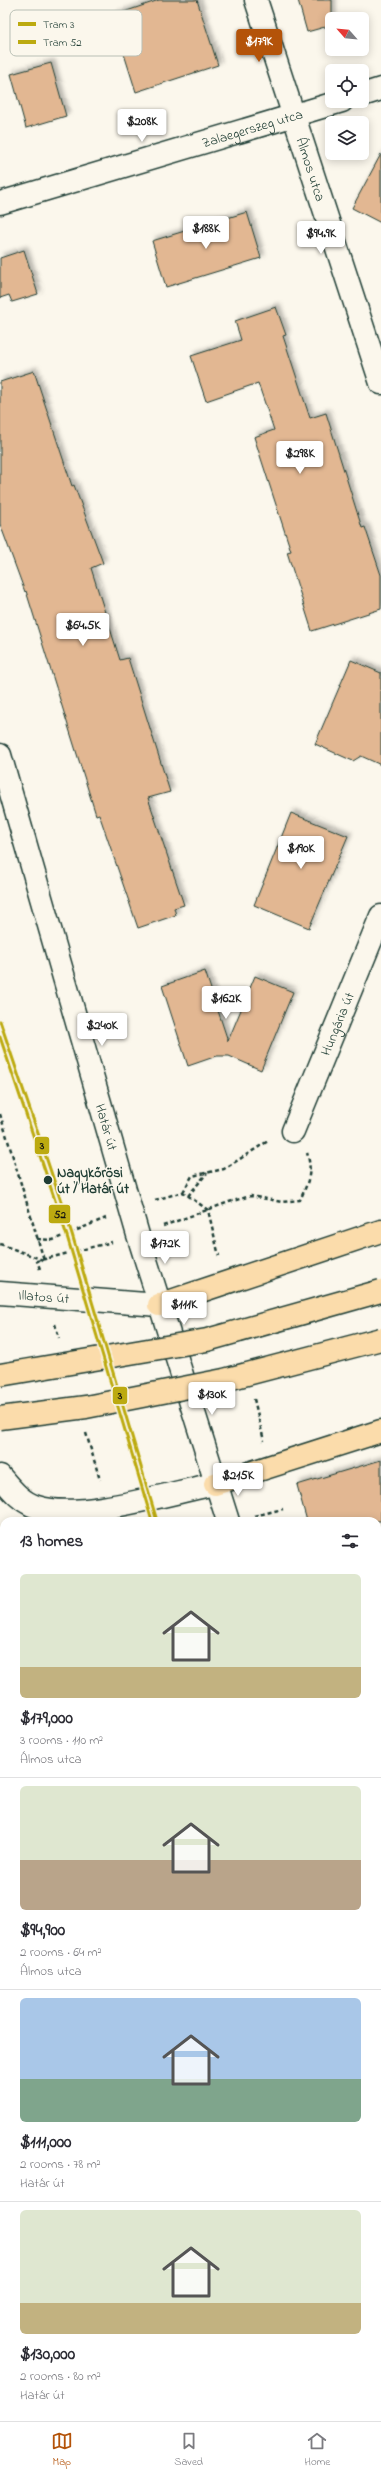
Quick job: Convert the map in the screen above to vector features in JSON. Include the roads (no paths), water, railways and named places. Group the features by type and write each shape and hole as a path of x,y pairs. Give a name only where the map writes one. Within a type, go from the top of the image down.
{"main road":[{"path":"159,1305 381,1231"},
{"path":"0,1375 207,1340 381,1291"},
{"path":"0,1418 86,1406 224,1380 381,1339"},
{"path":"215,1484 381,1431"}],"street":[{"name":"Álmos utca","path":"256,0 381,383"},
{"path":"369,93 381,89"},
{"name":"Zalaegerszeg utca","path":"0,203 325,106"},
{"name":"Határ út","path":"0,755 159,1305 227,1517"},
{"name":"Hungária út","path":"296,1127 381,916"},
{"name":"Illatos út","path":"0,1293 159,1305"},
{"path":"0,1476 26,1502 36,1507 60,1512 130,1503 215,1484"}],"tram line":[{"name":"3","path":"0,1021 72,1234 156,1517"},
{"name":"52","path":"0,1037 67,1236 151,1517"}],"place":[{"name":"Nagykőrösi út / Határ út","path":"48,1180"}]}
